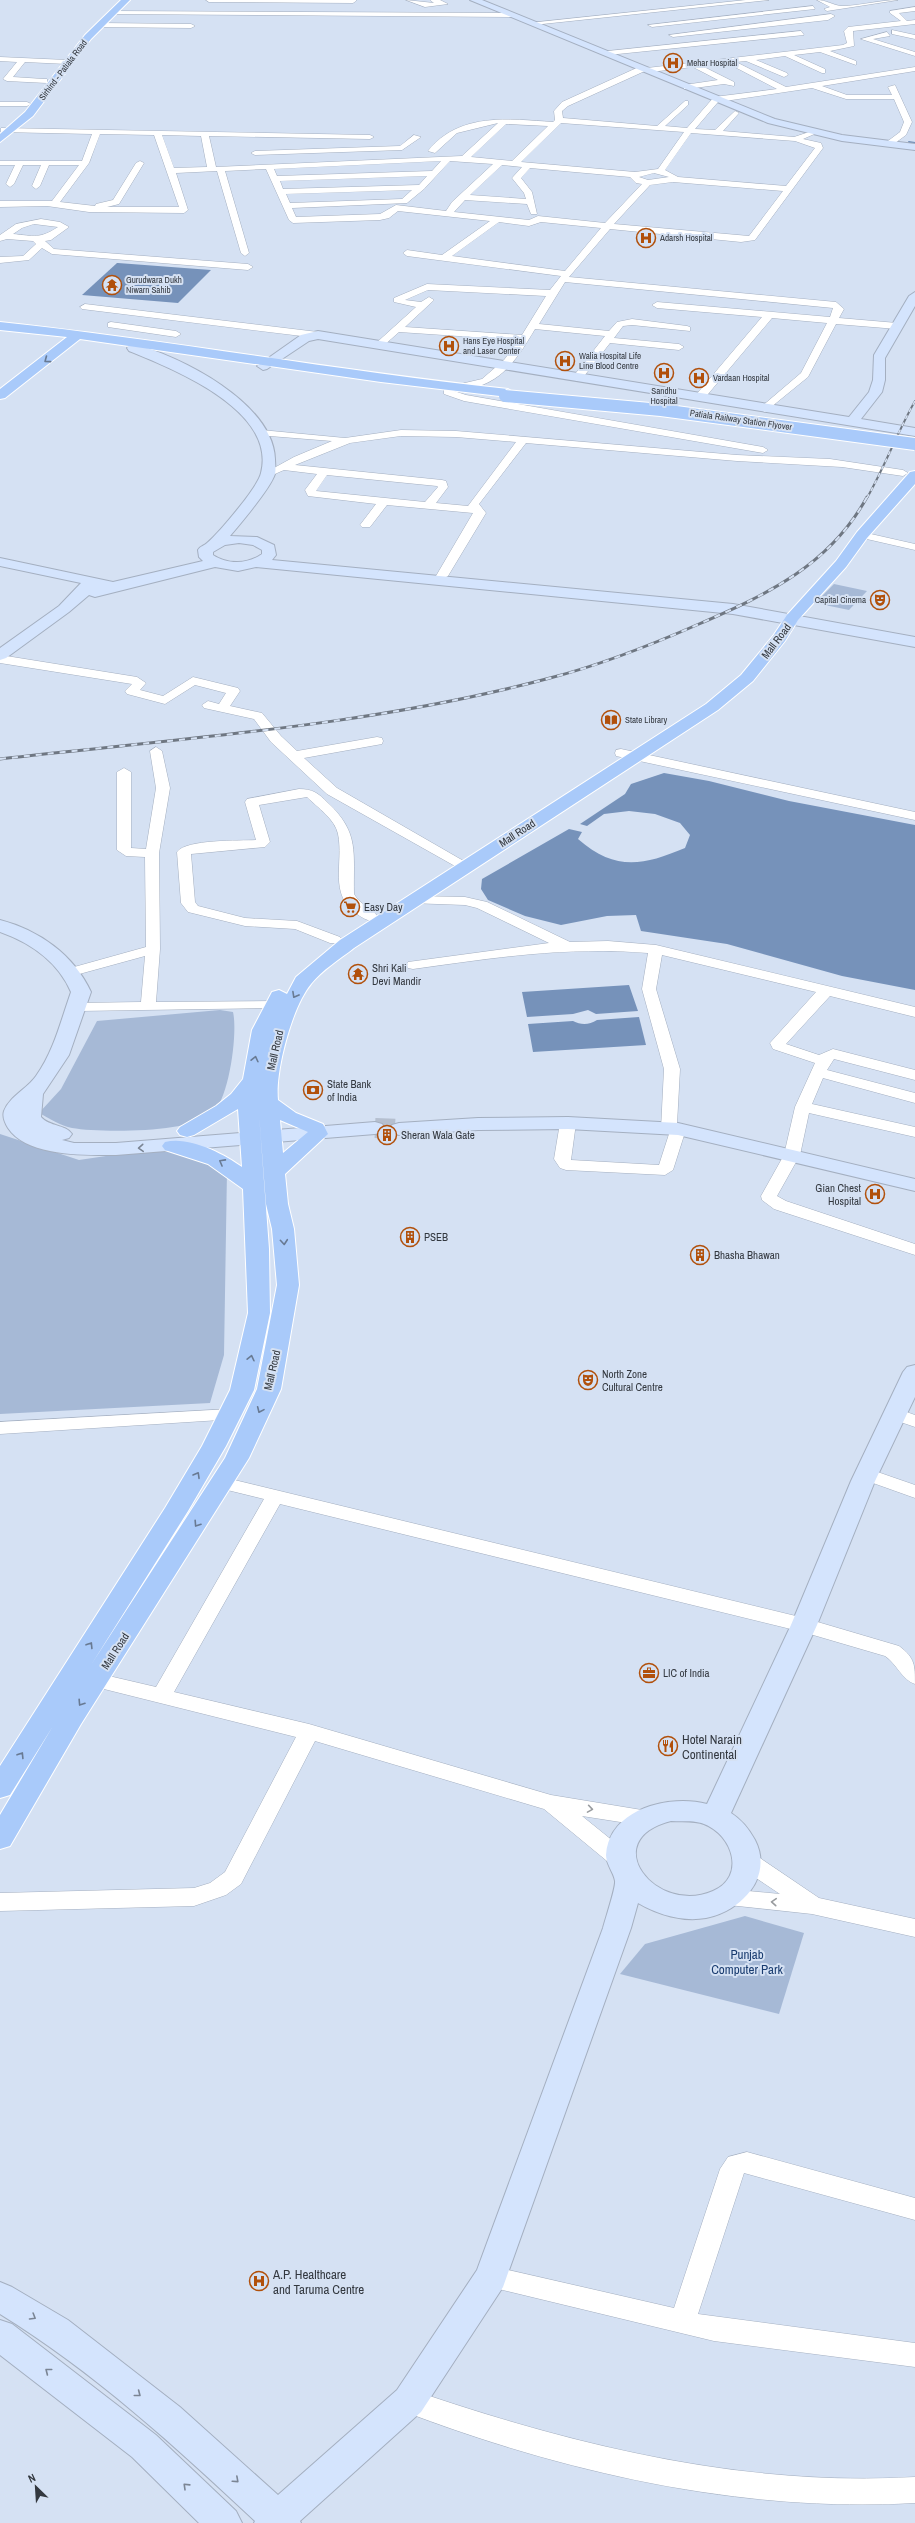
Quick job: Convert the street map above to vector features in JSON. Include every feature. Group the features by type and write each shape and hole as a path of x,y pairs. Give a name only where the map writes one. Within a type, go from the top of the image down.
{"main road":[{"path":"63,62 69,48 118,0"},
{"name":"Sirhind - Patiala Road","path":"6,128 44,86 63,62 126,0"},
{"path":"6,128 44,86"},
{"path":"0,326 133,348 268,364"},
{"path":"0,331 21,334 94,337 268,364"},
{"path":"0,383 38,354 67,336"},
{"path":"0,395 67,336"},
{"name":"Patiala Railway Station Flyover","path":"268,364 452,390 683,408 915,439"},
{"name":"Patiala Railway Station Flyover","path":"503,394 661,410 915,444"},
{"name":"Mall Road","path":"787,617 841,564 910,473"},
{"name":"Mall Road","path":"0,1788 176,1511 230,1415 242,1390 250,1360 259,1313 258,1249 252,1186 248,1106 262,1030 274,1004 292,977 308,961 335,940 461,864 629,755 712,707 747,678 780,638 787,617 910,473"},
{"name":"Mall Road","path":"0,1838 96,1680 237,1458 269,1389 281,1331 288,1285 283,1229 277,1204 267,1092 274,1046 288,1007 303,980 347,944 414,900 461,864"},
{"path":"187,1132 219,1115 232,1105 252,1082"},
{"path":"267,1102 289,1117 317,1131 274,1172"},
{"path":"172,1146 197,1150 213,1157 231,1167 252,1186"}],"street":[{"path":"199,13 209,0 354,2"},
{"path":"409,0 425,5"},
{"path":"399,4 445,4 433,0"},
{"path":"474,0 772,121 816,132 915,147"},
{"path":"715,0 746,14"},
{"path":"533,24 766,0"},
{"path":"820,0 855,16 868,27"},
{"path":"652,25 746,14 839,8 895,0"},
{"path":"321,14 329,1"},
{"path":"346,14 354,2"},
{"path":"673,35 832,17 810,6 829,4"},
{"path":"616,6 692,45"},
{"path":"915,9 892,12 911,22 915,27 865,39 915,54"},
{"path":"113,13 512,15"},
{"path":"514,164 557,122 558,111 565,104 647,69 802,52 820,46 832,48 851,44 848,31 850,29 911,22"},
{"path":"608,54 769,37 804,35 782,23"},
{"path":"100,25 191,26"},
{"path":"895,32 915,37"},
{"path":"769,37 802,52"},
{"path":"735,41 764,56"},
{"path":"820,46 853,63"},
{"path":"715,54 784,90"},
{"path":"786,54 822,71"},
{"path":"747,58 784,75"},
{"path":"0,59 63,62"},
{"path":"23,60 7,79 44,86"},
{"path":"687,87 728,83 694,65"},
{"path":"660,172 688,132 718,100 915,69"},
{"path":"814,85 846,97 897,97"},
{"path":"888,144 903,133 908,122 891,85"},
{"path":"8,88 44,86"},
{"path":"658,129 685,102"},
{"path":"0,104 27,104"},
{"path":"716,134 735,113"},
{"path":"464,159 506,120"},
{"path":"432,151 457,130 506,120 557,122 795,139 820,147 786,189 755,235 748,239 605,226 530,213 455,204"},
{"path":"6,128 158,134 370,137"},
{"path":"54,204 85,163 96,132"},
{"path":"795,139 816,132"},
{"path":"0,204 54,204 82,209 184,210 172,171 158,134"},
{"path":"205,135 245,253"},
{"path":"251,136 258,167"},
{"path":"332,137 344,163"},
{"path":"255,153 402,148 417,137"},
{"path":"402,148 404,160"},
{"path":"269,166 276,179 291,219 380,217 386,216 421,187 448,158"},
{"path":"172,171 448,158 635,175 645,172 660,172 670,174 673,179"},
{"path":"448,215 455,204 500,162"},
{"path":"0,163 85,163"},
{"path":"10,184 20,163"},
{"path":"36,186 46,163"},
{"path":"82,209 116,202 140,163"},
{"path":"366,203 448,215 533,223 537,222 530,213 531,202 526,189 516,178 528,165"},
{"path":"276,179 435,173"},
{"path":"635,175 636,180 648,183 665,182 673,179 786,189"},
{"path":"452,390 486,381 504,365 534,326 552,293 605,226 648,183"},
{"path":"280,192 421,187"},
{"path":"464,197 531,202"},
{"path":"286,206 404,201"},
{"path":"443,258 497,220"},
{"path":"42,222 65,227 48,238 39,241 3,237 14,227 22,223 42,222"},
{"path":"0,260 26,258 39,241"},
{"path":"39,241 52,251 248,267"},
{"path":"407,253 566,276 824,302 838,307 805,375 765,409"},
{"path":"424,304 403,304 397,300 423,288 552,293"},
{"path":"379,345 443,288"},
{"path":"852,422 874,394 880,379 877,362 915,296"},
{"path":"657,305 897,326"},
{"path":"85,307 318,335 765,409 915,432"},
{"path":"94,337 130,312"},
{"path":"699,398 769,315"},
{"path":"577,378 620,324 626,322 687,329"},
{"path":"111,325 176,334"},
{"path":"534,326 678,347"},
{"path":"397,329 524,338"},
{"path":"268,364 305,338 318,335"},
{"path":"133,348 155,356 207,383 240,405 257,425 261,433 268,452 268,474"},
{"path":"486,381 486,386 503,394"},
{"path":"452,390 464,398 543,413 841,464 910,473"},
{"path":"261,433 349,440 415,433 524,440 716,457 841,464"},
{"path":"211,554 239,517 268,474 316,451 349,440"},
{"path":"442,576 480,513 474,504 524,440"},
{"path":"282,467 442,483 443,487 428,505"},
{"path":"324,471 310,490 312,494 477,510"},
{"path":"366,526 384,501"},
{"path":"239,517 246,533 264,544 270,552 324,563 631,596 787,617 915,642"},
{"path":"862,535 915,547"},
{"path":"0,655 64,609 80,603 96,587 211,554 230,540 257,541"},
{"path":"255,563 266,558 270,552"},
{"path":"211,554 235,566 255,563 704,606"},
{"path":"0,562 44,571 96,587"},
{"path":"0,659 137,680 140,683 131,691 159,700 168,699 192,681 234,691 222,708"},
{"path":"208,705 258,716 276,739 332,791 461,864"},
{"path":"293,756 377,741"},
{"path":"148,1007 153,949 152,853 162,788 156,751"},
{"path":"629,755 915,816"},
{"path":"124,772 124,850 131,853 152,853"},
{"path":"335,940 297,925 245,922 193,909 188,902 184,852 194,848 260,844 263,842 252,802 291,794 310,793 342,824 345,833 347,894 352,904 371,917"},
{"path":"414,900 465,901 482,905 567,946"},
{"path":"0,926 54,954 72,972 81,992 78,1007 60,1055 33,1093 17,1106 15,1120 25,1135 54,1146 99,1150 172,1146 271,1133 366,1129"},
{"path":"413,965 500,951 567,946 608,946 656,949 915,1012"},
{"path":"72,972 153,949"},
{"path":"568,1123 562,1159 566,1165 665,1170 674,1129 672,1069 649,989 656,949"},
{"path":"826,991 778,1043 778,1046 820,1066 915,1098"},
{"path":"78,1007 274,1004"},
{"path":"915,1075 838,1054 827,1055 820,1066 803,1107 792,1155 770,1191 770,1200 915,1250"},
{"path":"803,1107 915,1132"},
{"path":"15,1120 64,1134 114,1136 187,1132 249,1135"},
{"path":"399,1129 478,1124 568,1123 674,1129 792,1155 915,1185"},
{"path":"715,1817 804,1625 866,1474 905,1417 915,1372"},
{"path":"0,1428 230,1415"},
{"path":"866,1474 915,1492"},
{"path":"222,1483 804,1625 892,1651 901,1657 915,1677"},
{"path":"162,1694 275,1496"},
{"path":"96,1680 162,1694 309,1732 551,1803 646,1818"},
{"path":"0,1902 194,1896 218,1889 232,1878 309,1732"},
{"path":"0,2297 56,2331 168,2418 278,2521 409,2401 491,2277 617,1928 625,1870 623,1843 631,1830 646,1818 671,1811 692,1811 715,1817 732,1828 745,1845 748,1862 746,1877 735,1892 727,1898 707,1906 681,1908 654,1901 636,1889 625,1870 551,1803"},
{"path":"748,1862 812,1905"},
{"path":"727,1898 812,1905 915,1928"},
{"path":"617,1928 654,1901"},
{"path":"683,2321 732,2168 737,2164 747,2162 776,2168 915,2209"},
{"path":"491,2277 714,2329 915,2355"},
{"path":"0,2335 144,2446 224,2523"},
{"path":"409,2401 487,2429 618,2465 677,2476 775,2488 915,2490"}],"green space":[{"path":"834,584 867,591 849,610 815,603"},
{"path":"220,1010 233,1012 233,1050 231,1066 223,1095 212,1114 201,1120 185,1125 166,1128 103,1131 68,1127 59,1124 39,1113 61,1089 97,1021"},
{"path":"0,1134 79,1160 160,1148 190,1153 227,1171 224,1355 210,1403 0,1414"},
{"name":"Punjab Computer Park","path":"745,1916 804,1933 779,2014 620,1974 645,1944"}],"shaded area":[{"path":"117,263 211,270 178,303 82,295"},
{"path":"664,773 709,781 789,801 915,825 915,990 842,976 727,944 641,931 636,915 607,916 561,925 525,916 488,900 481,889 482,879 569,829 582,832 578,839 591,849 617,861 642,862 685,848 690,835 680,823 655,814 629,811 604,814 587,826 580,824 625,794 631,784"},
{"path":"629,985 638,1011 596,1014 588,1010 573,1014 527,1017 522,992"},
{"path":"639,1017 646,1045 533,1052 528,1024 573,1021 585,1024 597,1020"}],"waterway":[{"path":"909,142 915,143"}],"tunnel":[{"path":"375,1128 399,1129"}],"railway":[{"path":"867,498 915,401"},
{"path":"0,759 208,737 346,719 414,708 483,694 569,673 607,661 663,639 725,613 773,589 816,559 835,541 852,521 867,497"}],"place":[{"name":"Mehar Hospital","path":"673,63"},
{"name":"Adarsh Hospital","path":"646,238"},
{"name":"Gurudwara Dukh Niwarn Sahib","path":"112,285"},
{"name":"Hans Eye Hospital and Laser Center","path":"449,346"},
{"name":"Walia Hospital Life Line Blood Centre","path":"565,361"},
{"name":"Sandhu Hospital","path":"664,373"},
{"name":"Vardaan Hospital","path":"699,378"},
{"name":"Capital Cinema","path":"880,600"},
{"name":"State Library","path":"611,720"},
{"name":"Easy Day","path":"350,907"},
{"name":"Shri Kali Devi Mandir","path":"358,974"},
{"name":"State Bank of India","path":"313,1090"},
{"name":"Sheran Wala Gate","path":"387,1135"},
{"name":"Gian Chest Hospital","path":"875,1194"},
{"name":"PSEB","path":"410,1237"},
{"name":"Bhasha Bhawan","path":"700,1255"},
{"name":"North Zone Cultural Centre","path":"588,1380"},
{"name":"LIC of India","path":"649,1673"},
{"name":"Hotel Narain Continental","path":"668,1746"},
{"name":"A.P. Healthcare and Taruma Centre","path":"259,2281"}]}
